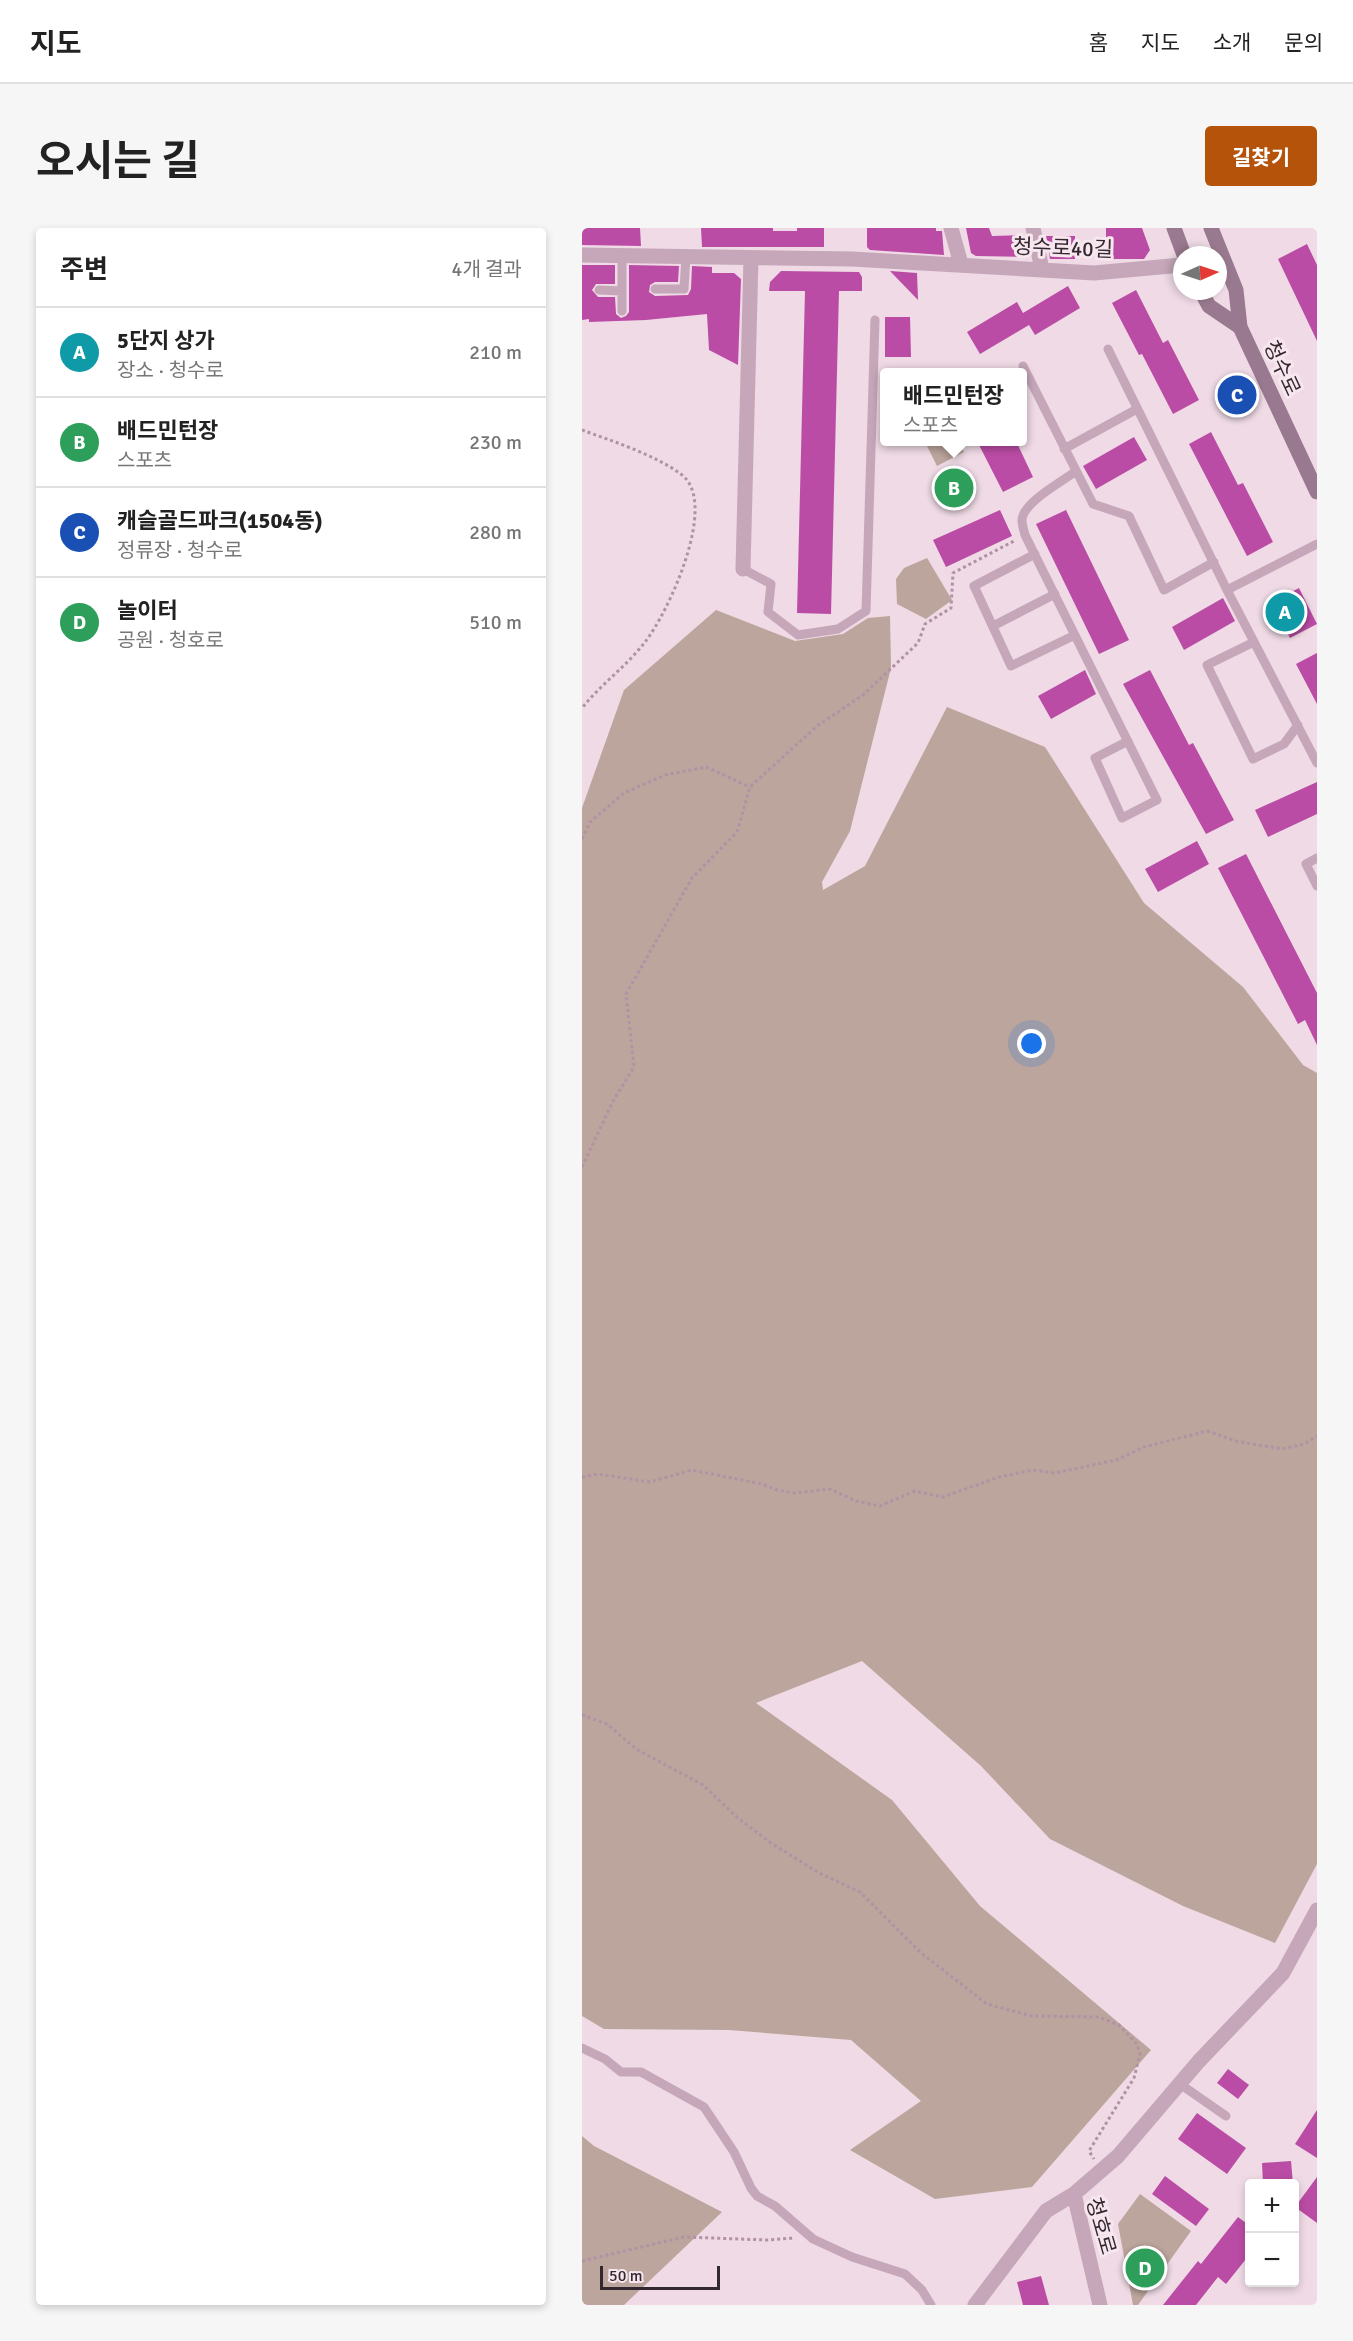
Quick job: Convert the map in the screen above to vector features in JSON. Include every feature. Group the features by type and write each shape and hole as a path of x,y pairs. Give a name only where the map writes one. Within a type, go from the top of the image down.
{"main road":[{"path":"1174,228 1181,246"},
{"name":"청수로","path":"1211,228 1236,290 1240,327 1317,492"},
{"name":"청수로","path":"1206,300 1209,306 1240,327"}],"street":[{"path":"951,228 961,264"},
{"path":"1033,228 1042,269"},
{"name":"청수로40길","path":"582,255 961,264 1094,273 1173,266"},
{"path":"743,569 751,258"},
{"path":"1074,2194 1118,2156 1180,2084 1283,1973 1317,1910"},
{"name":"청호로","path":"975,2305 1046,2211 1074,2194 1100,2305"}],"lane":[{"path":"621,311 622,256"},
{"path":"655,290 684,289 686,256"},
{"path":"599,290 622,291"},
{"path":"743,569 771,584 768,612 798,635 838,629 867,611 875,320"},
{"path":"1108,349 1227,590 1317,764"},
{"path":"1027,374 1093,504 1129,516 1164,590 1214,562"},
{"path":"1064,449 1137,409"},
{"path":"1076,471 1031,503 1022,521 1025,535 1055,594 1075,635 1128,741 1157,800 1122,818 1095,758 1128,741"},
{"path":"1227,590 1317,544"},
{"path":"1035,554 974,586 1011,666 1075,635"},
{"path":"993,626 1055,594"},
{"path":"1254,642 1208,665 1253,759 1284,744 1298,725"},
{"path":"1317,858 1306,864 1317,886"},
{"path":"582,2048 605,2059 621,2072 641,2072 704,2108 734,2152 757,2196 775,2206 813,2239 852,2257 905,2274 921,2290 931,2305"},
{"path":"1180,2084 1226,2116"}],"path":[{"path":"582,429 647,456 682,475 694,491 695,505 693,528 677,586 664,613 645,643 582,708"},
{"path":"582,1167 614,1101 634,1067 626,994 692,878 737,832 750,787 817,726 863,695 918,643 925,624 951,608 953,573 1025,535"},
{"path":"582,839 590,822 624,793 665,776 706,768 750,787"},
{"path":"582,1477 598,1474 650,1482 692,1470 795,1493 830,1489 856,1501 880,1506 915,1491 943,1497 1010,1475 1033,1470 1055,1473 1116,1460 1144,1447 1207,1431 1236,1441 1282,1449 1304,1443 1317,1436"},
{"path":"582,1715 607,1724 636,1749 703,1785 738,1818 771,1843 819,1873 860,1892 921,1953 987,2004 1032,2016 1099,2017 1119,2025 1137,2044 1140,2054 1134,2078 1089,2151 1101,2171"},
{"path":"582,2261 684,2237 768,2240 803,2236 813,2239"}],"shaded area":[{"path":"927,446 961,446 964,452 937,466"},
{"path":"962,472 971,491 946,504 936,485"},
{"path":"927,558 952,600 926,619 897,604 896,579 904,568"},
{"path":"716,610 795,641 843,634 868,618 890,616 891,668 850,831 822,882 823,890 865,866 947,707 1045,747 1144,903 1243,987 1303,1065 1317,1073 1317,1864 1275,1943 1183,1906 1050,1839 981,1766 862,1661 756,1703 892,1800 980,1906 1151,2050 1032,2187 935,2199 850,2150 921,2101 851,2040 729,2030 604,2029 582,2016 582,808 624,690"},
{"path":"582,2136 594,2146 722,2212 624,2305 582,2305"},
{"path":"1140,2194 1191,2231 1138,2305 1133,2305 1118,2224"}],"building":[{"path":"582,228 640,228 641,246 582,245"},
{"path":"701,228 773,228 773,231 797,231 797,228 824,228 824,247 702,247"},
{"path":"867,228 936,228 936,231 942,231 944,255 870,250 867,247"},
{"path":"966,228 989,228 992,236 1024,235 1029,257 976,256 971,253"},
{"path":"1106,228 1142,228 1150,250 1144,259 1106,259"},
{"path":"1046,236 1075,236 1075,259 1050,259"},
{"path":"1307,244 1317,265 1317,341 1278,259"},
{"path":"582,265 615,265 615,284 596,284 592,290 598,297 615,297 616,314 621,318 629,312 629,265 679,266 678,282 655,282 650,285 649,292 655,296 688,295 691,289 692,266 712,267 712,273 734,273 741,279 738,365 709,350 707,314 646,320 589,322 589,319 582,320"},
{"path":"781,271 859,272 862,277 862,291 839,291 831,614 797,613 805,291 769,291 770,282"},
{"path":"890,271 917,273 918,300"},
{"path":"1068,286 1080,308 1035,335 1029,325 980,354 967,332 1017,302 1023,313"},
{"path":"1136,290 1163,343 1168,340 1199,400 1173,414 1112,303"},
{"path":"885,317 910,317 911,357 885,357"},
{"path":"1211,432 1238,485 1243,483 1273,542 1247,556 1189,444"},
{"path":"1134,437 1147,460 1096,489 1083,466"},
{"path":"980,446 1018,446 1033,477 1003,492"},
{"path":"1000,510 1012,536 946,567 933,540"},
{"path":"1066,510 1129,640 1099,654 1036,524"},
{"path":"1299,588 1317,624 1290,638 1284,627 1281,629 1278,621 1273,624 1264,606"},
{"path":"1223,598 1235,621 1184,650 1172,627"},
{"path":"1317,653 1317,704 1296,664"},
{"path":"1085,670 1096,694 1051,719 1038,696"},
{"path":"1150,670 1189,745 1193,743 1234,820 1206,834 1123,684"},
{"path":"1317,782 1317,814 1268,837 1255,810"},
{"path":"1197,841 1209,864 1158,892 1145,869"},
{"path":"1246,854 1317,993 1317,1045 1305,1020 1298,1024 1218,868"},
{"path":"1228,2069 1249,2085 1238,2099 1217,2083"},
{"path":"1317,2110 1317,2158 1295,2144"},
{"path":"1197,2113 1246,2148 1227,2174 1178,2139"},
{"path":"1291,2161 1293,2179 1263,2179 1262,2163"},
{"path":"1165,2176 1209,2209 1196,2226 1152,2194"},
{"path":"1317,2177 1317,2223 1299,2210 1299,2202"},
{"path":"1238,2217 1245,2222 1245,2260 1226,2284 1218,2277 1196,2305 1163,2305 1198,2261 1201,2264"},
{"path":"1041,2276 1049,2305 1023,2305 1017,2282"}],"place":[{"name":"캐슬골드파크(1504동)","path":"1237,395"},
{"name":"배드민턴장","path":"954,488"},
{"name":"5단지 상가","path":"1285,612"},
{"name":"놀이터","path":"1145,2268"}]}
